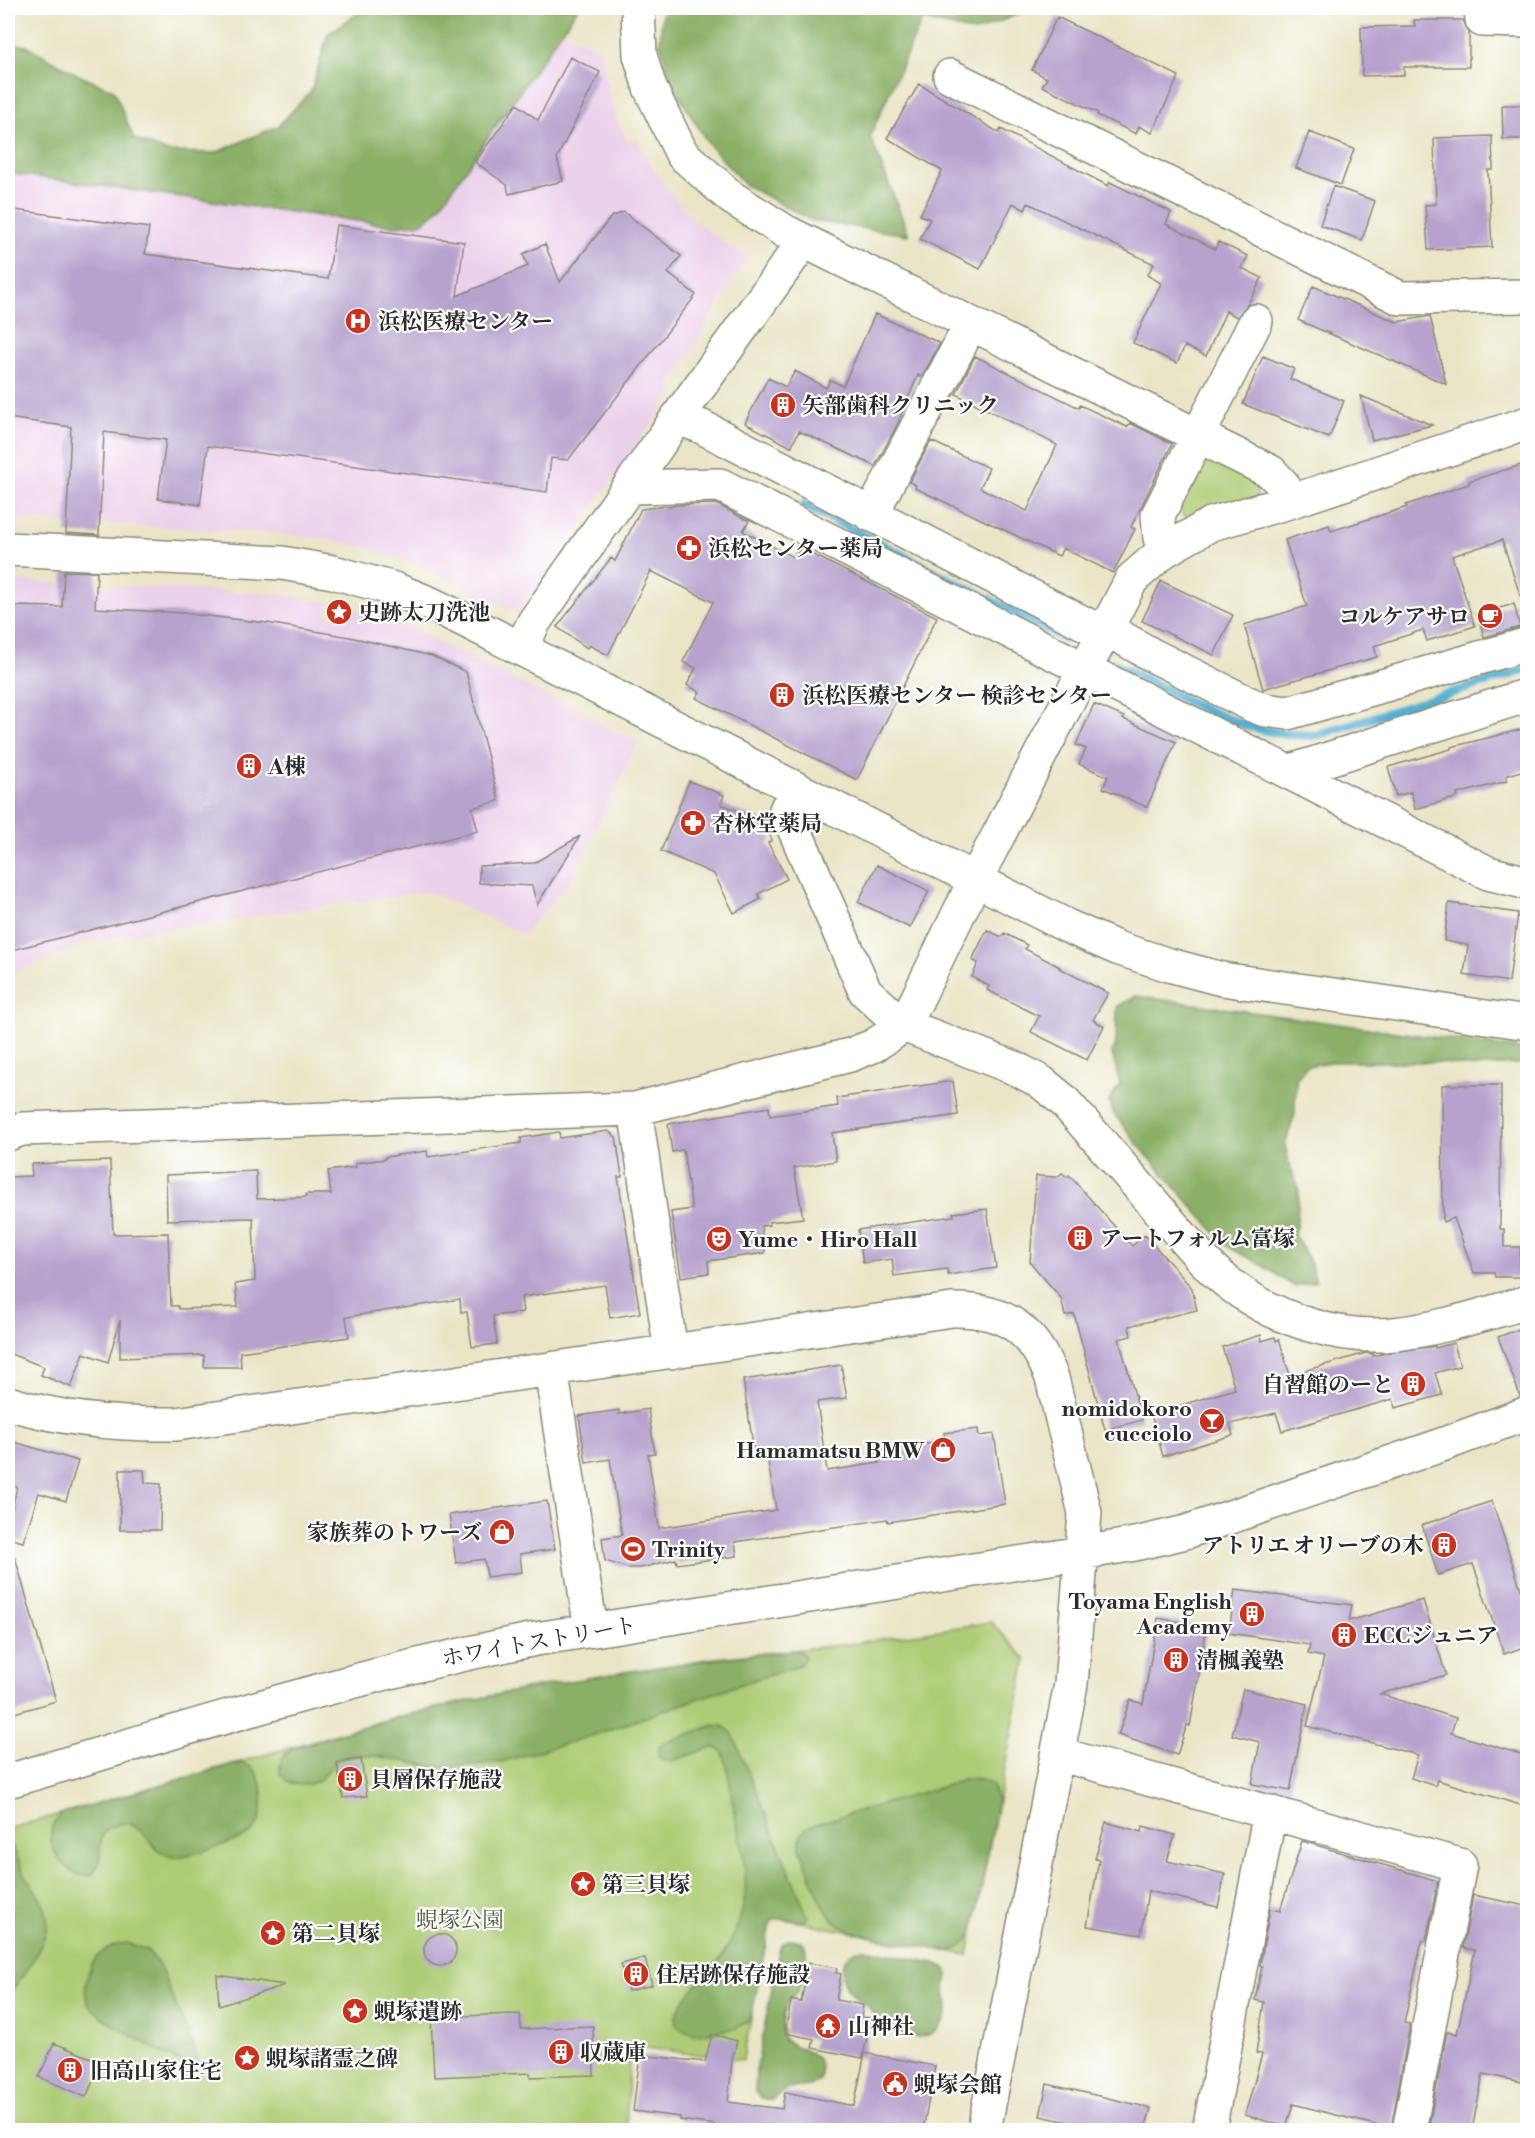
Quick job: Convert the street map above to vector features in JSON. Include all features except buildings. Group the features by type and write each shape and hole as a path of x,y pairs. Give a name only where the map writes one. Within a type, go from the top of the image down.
{"street":[{"path":"638,8 640,55 650,88 682,154 732,198 786,232 1271,472 1283,485 1288,502"},
{"path":"1481,8 1482,20 1527,21"},
{"path":"950,76 1400,298 1527,296"},
{"path":"521,649 534,622 794,255"},
{"path":"1164,551 1158,515 1256,321"},
{"path":"871,515 961,343"},
{"path":"677,418 700,426 871,515 1265,710 1288,713 1527,644"},
{"path":"8,1134 22,1129 635,1109 850,1055 873,1046 893,1033 909,1016 921,995 975,879 1132,579 1164,551 1211,524 1288,502 1527,423"},
{"path":"629,487 720,485 1488,873 1527,883"},
{"path":"8,549 282,564 320,569 357,578 421,599 1098,940 1169,965 1222,979 1527,1023"},
{"path":"1288,772 1527,695"},
{"path":"796,789 786,810 865,991 901,1024 1017,1069 1041,1082 1063,1100 1203,1261 1235,1288 1271,1310 1310,1324 1350,1333 1392,1334 1434,1328 1527,1302"},
{"path":"635,1109 671,1352"},
{"path":"8,1403 65,1418 139,1425 176,1424 952,1310 974,1310 996,1315 1015,1324 1032,1339 1044,1357 1052,1378 1085,1513 1071,1684 984,2130"},
{"path":"551,1369 591,1630"},
{"name":"ホワイトストリート","path":"8,1780 373,1676 481,1650 591,1630 1082,1553 1186,1532 1436,1447 1527,1413"},
{"path":"1058,1754 1460,1865 1409,2130"},
{"path":"1209,2130 1270,1812"}],"shaded area":[{"name":"浜松医療センター","path":"563,31 600,50 614,112 627,142 637,138 652,168 694,220 748,256 670,386 675,390 518,613 441,575 404,560 326,539 285,534 8,519 8,174 394,226 439,208"},
{"name":"A棟","path":"8,580 279,594 329,602 326,615 348,620 352,608 417,631 638,742 570,882 523,934 428,891 90,941 8,975"}],"green space":[{"path":"366,8 578,8 439,208 422,223 394,226 8,173 8,43 27,46 82,77 114,90 134,139 168,152 215,153 278,126 311,91 328,34"},
{"path":"663,8 1033,8 975,32 922,20 870,136 909,235 813,221 745,185 707,142 672,84 660,43"},
{"path":"1205,457 1259,483 1256,498 1190,523 1179,510"},
{"path":"1136,996 1527,1050 1527,1063 1475,1067 1435,1062 1331,1062 1307,1066 1296,1079 1295,1114 1285,1144 1288,1161 1299,1190 1294,1235 1309,1259 1316,1281 1295,1287 1260,1264 1228,1247 1139,1146 1112,1111 1109,1101 1120,1084 1112,1053 1116,1043 1117,1007"},
{"name":"蜆塚公園","path":"991,1622 1026,1659 968,1955 779,1918 773,1919 769,1924 743,2060 630,2046 626,2130 8,2130 8,1829 385,1720 491,1696 707,1659 849,1644"},
{"path":"793,1650 801,1652 805,1657 796,1667 588,1737 501,1762 433,1767 376,1756 356,1755 337,1760 319,1781 310,1784 299,1785 288,1782 280,1774 283,1758 295,1747 423,1711 572,1681"},
{"path":"714,1725 724,1727 732,1733 808,1917 805,1921 773,1919 770,1924 749,2020 737,2028 693,2034 681,2029 675,2022 677,2013 687,1996 722,1956 733,1936 741,1917 744,1899 744,1864 728,1771 722,1751 710,1748 672,1761 663,1761 658,1755 660,1746 666,1742"},
{"path":"233,1764 246,1764 253,1769 262,1791 262,1809 258,1823 249,1835 243,1838 196,1853 173,1857 155,1847 135,1826 127,1823 117,1825 104,1832 99,1864 91,1876 80,1875 70,1870 55,1853 51,1842 51,1832 55,1822 63,1813"},
{"path":"967,1779 981,1780 992,1785 997,1799 973,1932 967,1941 958,1949 944,1951 854,1932 833,1920 819,1896 800,1848 802,1833 809,1826"},
{"path":"8,1841 41,1901 47,1919 44,1939 39,1949 8,1996"},
{"path":"791,1939 804,1944 806,1959 801,1985 789,2000 784,2013 782,2027 784,2040 816,2058 820,2070 819,2080 810,2086 787,2088 772,2100 761,2098 755,2092 756,2071 779,1951 783,1943"},
{"path":"127,1943 147,1950 158,1963 197,2055 198,2062 193,2067 133,2037 104,2018 88,2003 86,1985 94,1961 105,1950"},
{"path":"864,1949 934,1963 948,1971 945,1992 948,2008 945,2019 936,2030 914,2037 889,2031 877,2021 868,2007 852,1994 844,1980 843,1966 849,1955"}],"waterway":[{"path":"804,505 1066,639"},
{"path":"1115,664 1212,713 1264,730 1317,735 1528,669"}],"place":[{"name":"浜松医療センター","path":"358,321"},
{"name":"矢部歯科クリニック","path":"783,405"},
{"name":"浜松センター薬局","path":"689,548"},
{"name":"史跡太刀洗池","path":"339,612"},
{"name":"コルケアサロ","path":"1490,616"},
{"name":"浜松医療センター 検診センター","path":"782,695"},
{"name":"A棟","path":"249,766"},
{"name":"杏林堂薬局","path":"693,823"},
{"name":"アートフォルム富塚","path":"1080,1238"},
{"name":"Yume・Hiro Hall","path":"719,1239"},
{"name":"自習館のーと","path":"1413,1384"},
{"name":"nomidokoro cucciolo","path":"1212,1421"},
{"name":"Hamamatsu BMW","path":"943,1450"},
{"name":"家族葬のトワーズ","path":"502,1532"},
{"name":"アトリエ オリーブの木","path":"1444,1545"},
{"name":"Trinity","path":"633,1549"},
{"name":"Toyama English Academy","path":"1252,1614"},
{"name":"ECCジュニア","path":"1344,1635"},
{"name":"清楓義塾","path":"1176,1660"},
{"name":"貝層保存施設","path":"350,1779"},
{"name":"第三貝塚","path":"583,1884"},
{"name":"第二貝塚","path":"273,1933"},
{"name":"住居跡保存施設","path":"636,1974"},
{"name":"蜆塚遺跡","path":"355,2011"},
{"name":"山神社","path":"828,2026"},
{"name":"収蔵庫","path":"561,2052"},
{"name":"蜆塚諸霊之碑","path":"247,2058"},
{"name":"旧高山家住宅","path":"70,2070"},
{"name":"蜆塚会館","path":"895,2084"}]}
